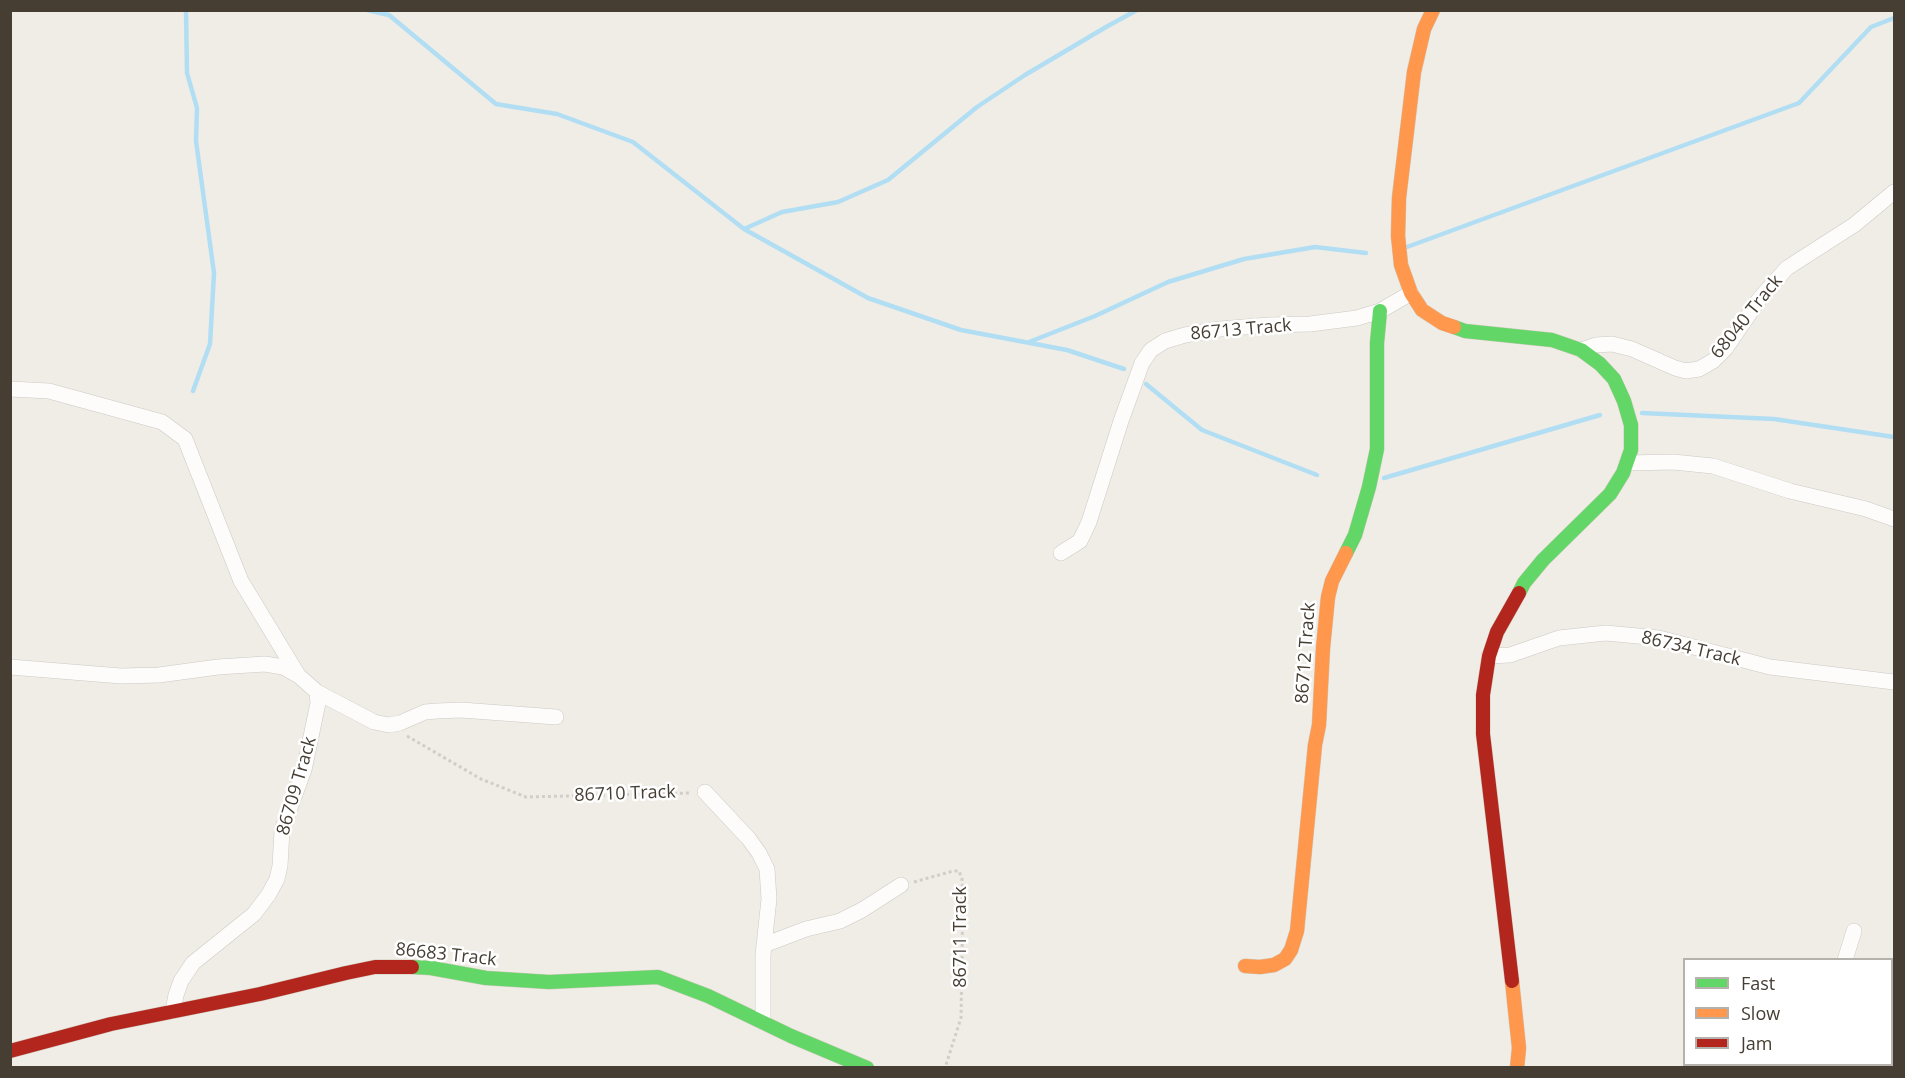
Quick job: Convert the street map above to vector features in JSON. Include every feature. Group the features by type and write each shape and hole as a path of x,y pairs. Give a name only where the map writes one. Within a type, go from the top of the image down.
{"street":[{"path":"1433,10 1424,29 1414,72 1399,198 1398,236 1401,265 1411,293 1422,310 1442,323 1466,330 1552,340 1581,350 1600,364 1614,379 1631,425 1631,450 1623,474 1610,494 1543,560 1524,583 1497,632 1489,656 1483,695 1483,735 1512,977 1519,1048 1517,1068"},
{"name":"68040 Track","path":"1581,350 1596,345 1612,344 1632,349 1675,368 1686,371 1699,369 1713,361 1726,348 1760,298 1787,268 1854,225 1894,192"},
{"name":"86713 Track","path":"1061,553 1080,540 1089,522 1142,363 1151,350 1165,341 1220,328 1332,322 1357,318 1380,311 1411,293"},
{"name":"86712 Track","path":"1245,966 1260,968 1285,960 1297,931 1315,745 1319,725 1328,597 1332,581 1355,535 1377,449 1377,343 1380,311"},
{"path":"10,389 49,391 162,422 184,439 241,581 299,676"},
{"path":"1627,463 1673,462 1713,466 1790,491 1866,509 1894,519"},
{"name":"86734 Track","path":"1489,656 1510,655 1559,638 1606,633 1659,638 1770,667 1894,682"},
{"path":"10,667 121,676 159,675 218,667 265,664 283,667 299,676 316,692 365,718 389,725 425,712 437,711 461,710 556,717"},
{"name":"86709 Track","path":"173,1011 181,981 193,963 254,914 277,879 282,830 304,770 318,703 316,692"},
{"path":"705,792 749,839 767,869 769,899 764,945 763,1022"},
{"path":"764,945 806,929 840,921 901,885"},
{"path":"1846,958 1854,931"},
{"name":"86683 Track","path":"10,1051 111,1024 260,994 375,967 402,966 431,968 486,978 549,982 658,977 708,996 867,1068"}],"path":[{"name":"86710 Track","path":"389,725 481,779 526,797 705,792"},
{"name":"86711 Track","path":"901,885 953,871 959,871 962,879 961,1018 945,1068"}],"waterway":[{"path":"186,10 187,73 197,108 196,141 214,273 210,344 193,391"},
{"path":"367,10 389,15 496,104 557,114 633,142 744,229 868,298 961,330 1067,350 1124,369"},
{"path":"744,229 782,212 838,202 888,180 977,107 1025,75 1137,10"},
{"path":"1407,247 1799,103 1871,27 1894,18"},
{"path":"1029,342 1095,316 1168,282 1244,259 1315,247 1366,253"},
{"path":"1146,384 1202,430 1317,475"},
{"path":"1642,413 1774,419 1894,437"},
{"path":"1384,478 1600,415"}],"traffic: fast":[{"path":"1346,553 1355,535 1377,449 1377,343 1380,311"},
{"path":"1454,327 1465,331 1552,340 1581,350 1600,364 1614,379 1631,425 1631,450 1623,473 1610,494 1543,560 1524,583 1519,593"},
{"path":"412,967 431,968 486,978 549,982 658,977 708,996 791,1036 867,1068"}],"traffic: slow":[{"path":"1433,10 1424,29 1414,72 1399,198 1398,236 1401,265 1411,293 1422,310 1442,323 1454,327"},
{"path":"1245,966 1274,965 1285,959 1291,950 1297,931 1315,745 1319,725 1328,597 1332,581 1346,553"},
{"path":"1512,981 1519,1048 1517,1068"}],"traffic: jam":[{"path":"1512,981 1483,734 1483,695 1489,656 1497,632 1519,593"},
{"path":"10,1051 111,1024 260,994 346,973 375,967 412,967"}]}
